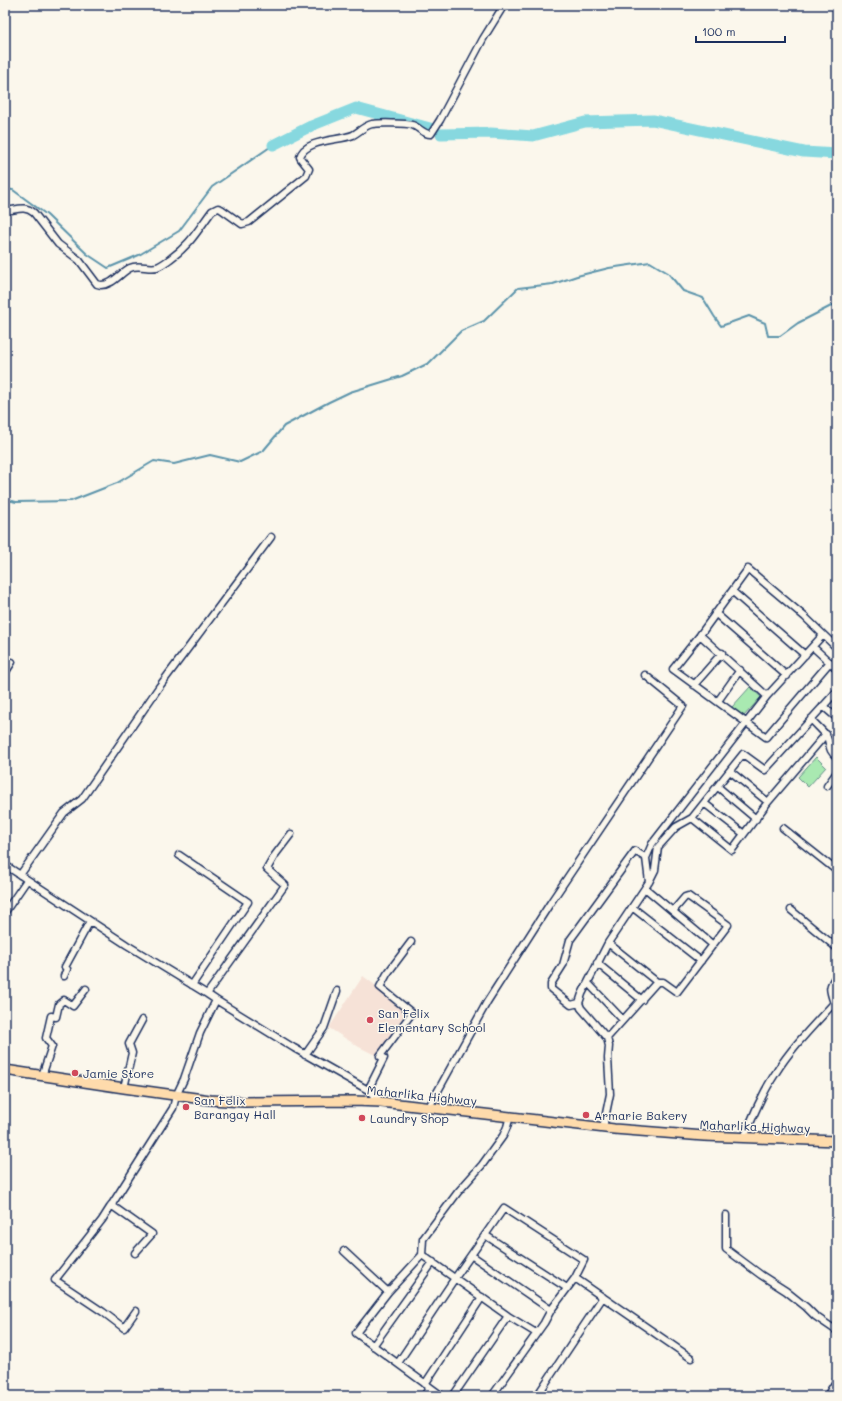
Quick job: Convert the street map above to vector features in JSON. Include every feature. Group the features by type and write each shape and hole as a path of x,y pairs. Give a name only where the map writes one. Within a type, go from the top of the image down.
{"highway":[{"name":"Maharlika Highway","path":"5,1070 176,1096 245,1102 381,1102 603,1128 704,1136 837,1141"}],"street":[{"path":"5,211 26,208 30,209 58,244 79,260 97,284 101,285 109,283 131,267 136,266 150,268 162,265 182,250 215,209 221,208 242,224 249,222 306,176 309,170 300,157 304,150 309,146 352,135 364,127 374,124 412,125 427,134 431,134 483,39 504,5"},
{"path":"20,875 64,813 82,799 159,687 271,537"},
{"path":"830,662 766,737 673,669 748,569 804,617 837,648"},
{"path":"732,591 805,655"},
{"path":"715,612 787,676"},
{"path":"700,635 722,653 767,696"},
{"path":"648,882 646,858 652,844 767,696 823,636"},
{"path":"813,647 837,669"},
{"path":"694,685 722,653"},
{"path":"5,673 12,662"},
{"path":"718,701 740,670"},
{"path":"429,1107 487,1002 550,902 683,706 645,675"},
{"path":"603,1128 610,1094 609,1046 607,1038 580,1008 579,1002 608,943 656,870 658,847 676,827 692,818 743,754 765,770 837,691"},
{"path":"823,706 837,718"},
{"path":"811,719 826,734 830,743 829,749 837,757"},
{"path":"692,818 732,850 768,802 826,734"},
{"path":"730,771 768,802"},
{"path":"827,786 837,772"},
{"path":"718,787 756,819"},
{"path":"704,803 744,834"},
{"path":"783,828 837,871"},
{"path":"207,994 285,885 267,869 291,834"},
{"path":"579,1002 571,1005 551,989 551,984 564,965 570,940 636,851 646,858"},
{"path":"179,855 248,902 192,984"},
{"path":"5,865 90,921 216,1000 305,1055 368,1090 381,1102"},
{"path":"5,912 27,880"},
{"path":"644,888 713,945"},
{"path":"608,943 657,982 663,982 677,992 728,925 688,896 685,897 672,911"},
{"path":"632,907 701,961"},
{"path":"792,910 837,948"},
{"path":"64,976 66,969 65,967 90,921"},
{"path":"368,1090 384,1058 380,1056 412,1013 380,987 387,974 411,942"},
{"path":"597,963 642,1000"},
{"path":"744,1138 760,1101 774,1074 801,1040 834,1003 830,990 830,984 837,975"},
{"path":"607,1038 657,982"},
{"path":"588,983 623,1020"},
{"path":"42,1076 52,1046 46,1038 50,1016 56,1017 59,1004 64,1000 73,1006 86,988"},
{"path":"305,1055 324,1028 337,991"},
{"path":"136,1311 124,1328 55,1280 102,1220 173,1108 176,1096 184,1079 200,1033 216,1000"},
{"path":"124,1088 132,1053 129,1044 142,1020"},
{"path":"442,1396 356,1333 388,1292 422,1255 423,1239 458,1192 482,1165 503,1136 510,1116"},
{"path":"111,1205 152,1234 135,1253"},
{"path":"398,1363 504,1208 584,1260 576,1278 551,1310 544,1323 492,1396"},
{"path":"726,1215 726,1249 786,1290 815,1316 837,1331"},
{"path":"485,1235 568,1288"},
{"path":"344,1251 388,1292"},
{"path":"422,1255 482,1296 508,1316 536,1333"},
{"path":"471,1255 551,1310"},
{"path":"373,1346 433,1262"},
{"path":"576,1278 691,1358"},
{"path":"424,1396 427,1386 482,1296"},
{"path":"537,1396 604,1297"},
{"path":"453,1396 508,1316"},
{"path":"830,1395 837,1380"}],"shaded area":[{"name":"San Felix Elementary School","path":"363,976 412,1013 379,1057 359,1047 329,1028"}],"green space":[{"path":"750,687 761,697 743,717 732,707"},
{"path":"816,757 826,767 808,787 798,777"}],"waterway":[{"path":"273,145 311,126 356,108 430,128"},
{"path":"441,134 491,133 533,136 585,122 653,120 804,152 837,154"},
{"path":"5,189 13,190 47,215 87,254 108,268 139,255 179,231 212,187 273,145"},
{"path":"5,499 16,502 71,501 117,483 154,461 174,464 210,455 240,462 263,451 284,426 329,402 350,392 402,376 429,363 461,331 484,321 518,288 553,284 609,268 650,262 668,273 683,291 703,298 721,326 749,316 765,323 768,336 780,336 798,323 837,303"}],"place":[{"name":"San Felix Elementary School","path":"370,1020"},
{"name":"Jamie Store","path":"75,1073"},
{"name":"San Felix Barangay Hall","path":"186,1107"},
{"name":"Armarie Bakery","path":"586,1115"},
{"name":"Laundry Shop","path":"362,1118"}]}
